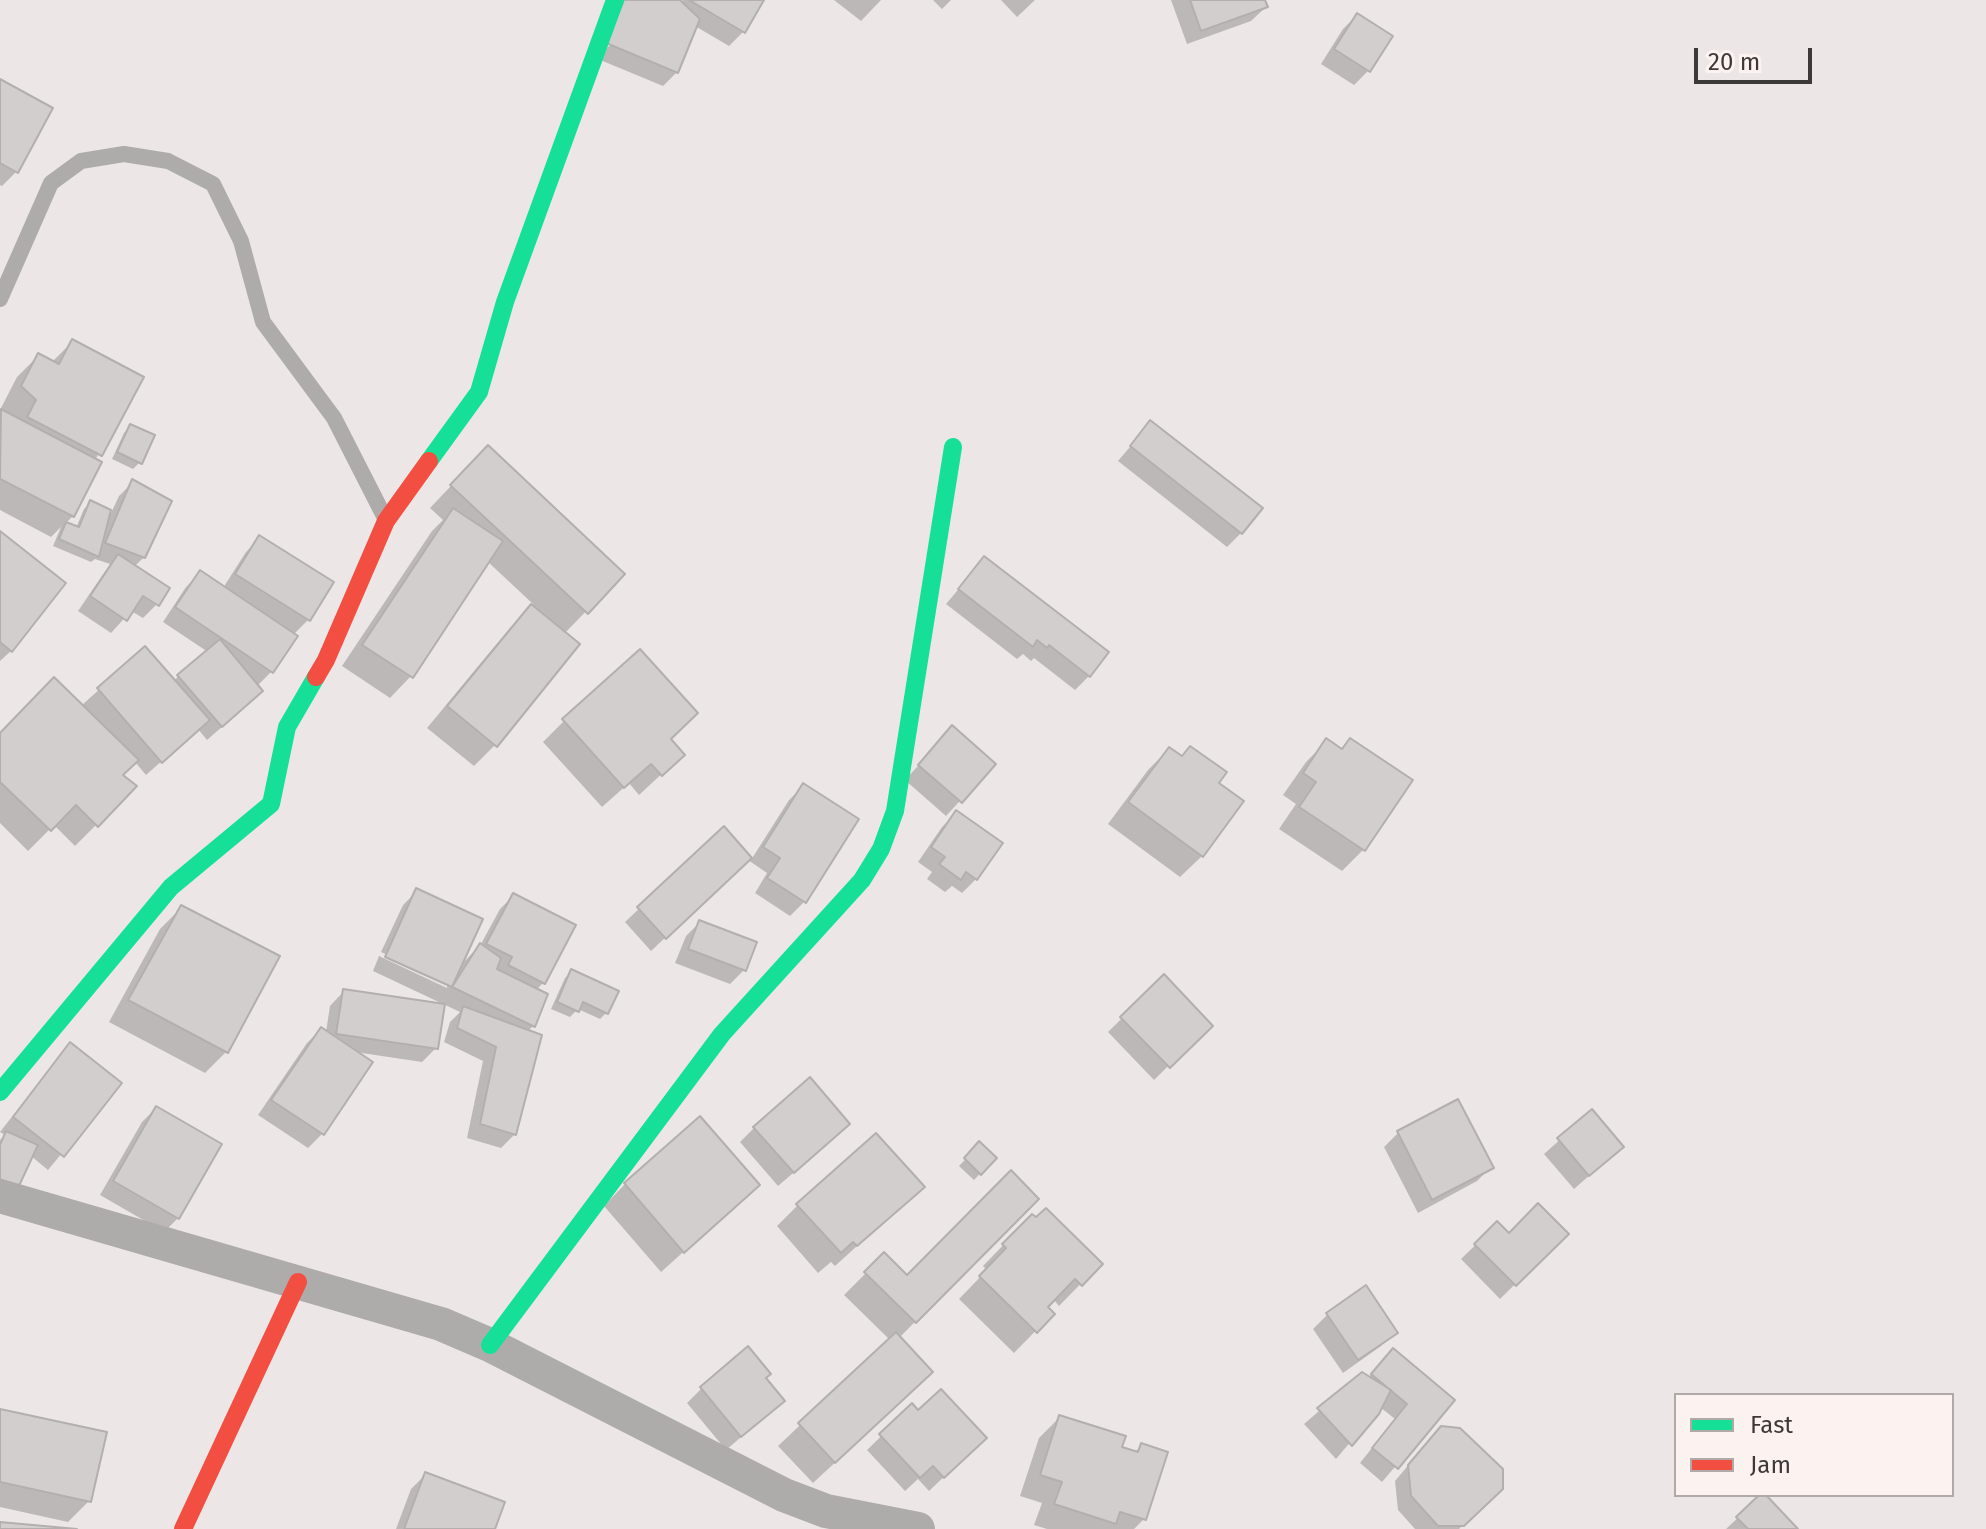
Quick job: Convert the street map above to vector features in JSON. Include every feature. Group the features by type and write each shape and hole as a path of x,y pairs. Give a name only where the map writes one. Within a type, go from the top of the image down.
{"street":[{"path":"0,1092 171,887 271,804 287,727 326,660 386,521 479,392 505,302 615,0"},
{"path":"490,1345 722,1034 862,880 881,849 895,811 953,447"},
{"path":"0,1196 441,1324 490,1345 784,1495 826,1511 918,1529"},
{"path":"183,1529 298,1282"}],"lane":[{"path":"0,299 51,183 81,161 124,154 168,161 213,184 241,241 263,322 334,418 386,521"}],"building":[{"path":"624,0 680,0 700,19 678,73 606,43"},
{"path":"689,0 764,0 745,33"},
{"path":"1190,0 1265,0 1268,7 1201,31"},
{"path":"1357,13 1393,36 1370,72 1334,49"},
{"path":"0,79 53,108 18,173 0,163"},
{"path":"72,339 144,377 102,456 27,417 36,400 21,386 38,353 59,364"},
{"path":"1,409 102,462 74,517 0,479"},
{"path":"1150,420 1263,508 1242,534 1130,446"},
{"path":"130,424 155,435 142,464 117,452"},
{"path":"488,445 625,574 588,614 450,485"},
{"path":"132,479 172,501 145,558 105,543"},
{"path":"90,500 111,510 99,557 59,539 66,522 79,527"},
{"path":"453,508 503,541 413,678 362,645"},
{"path":"0,531 66,583 12,652 0,642"},
{"path":"259,535 334,582 310,621 235,574"},
{"path":"118,554 170,588 159,606 143,596 127,621 90,596"},
{"path":"984,556 1109,652 1090,677 1049,645 1047,648 1037,640 1033,647 958,589"},
{"path":"200,570 298,636 273,673 175,607"},
{"path":"531,604 580,644 497,747 447,706"},
{"path":"220,639 263,691 222,727 177,675"},
{"path":"145,646 210,720 162,763 97,688"},
{"path":"640,649 698,713 671,739 685,755 662,776 651,764 624,788 562,719"},
{"path":"54,677 139,760 123,775 137,786 98,827 76,805 51,831 0,782 0,733"},
{"path":"952,725 996,764 962,803 918,765"},
{"path":"1326,738 1342,749 1350,738 1413,780 1365,851 1299,807 1316,782 1303,773"},
{"path":"1190,746 1227,772 1219,783 1244,801 1203,857 1128,802 1169,747 1182,756"},
{"path":"803,783 859,819 806,903 767,878 780,858 763,847"},
{"path":"956,810 1003,843 977,880 966,872 961,880 939,864 945,857 931,847"},
{"path":"724,826 752,858 666,939 637,907"},
{"path":"416,888 483,919 452,987 385,957"},
{"path":"513,893 576,925 545,984 508,965 512,957 486,944"},
{"path":"181,905 280,956 228,1053 128,1000"},
{"path":"699,920 757,942 746,971 688,949"},
{"path":"480,943 501,958 497,969 548,994 535,1027 452,987"},
{"path":"571,969 619,991 608,1014 583,1002 579,1012 557,1002"},
{"path":"1164,974 1213,1026 1170,1068 1120,1017"},
{"path":"343,989 445,1004 438,1049 336,1034"},
{"path":"463,1006 542,1035 516,1135 480,1124 496,1047 457,1028"},
{"path":"321,1027 373,1062 324,1135 271,1100"},
{"path":"70,1042 122,1083 64,1157 13,1117"},
{"path":"810,1077 850,1124 794,1173 753,1127"},
{"path":"1458,1099 1494,1168 1432,1200 1397,1131"},
{"path":"156,1106 222,1144 179,1219 113,1181"},
{"path":"1592,1109 1624,1147 1589,1176 1557,1138"},
{"path":"700,1116 760,1185 684,1253 624,1183"},
{"path":"6,1131 38,1145 18,1188 0,1179 0,1145"},
{"path":"876,1133 925,1187 857,1246 853,1242 841,1253 796,1204"},
{"path":"979,1141 997,1158 981,1175 964,1158"},
{"path":"1011,1170 1039,1199 916,1323 864,1272 884,1252 907,1275"},
{"path":"1538,1203 1569,1234 1516,1286 1474,1244 1497,1221 1509,1233"},
{"path":"1046,1208 1103,1264 1082,1286 1075,1279 1048,1307 1055,1314 1037,1333 979,1276 1006,1248 1002,1244 1032,1214 1036,1217"},
{"path":"1366,1285 1398,1333 1358,1360 1326,1313"},
{"path":"896,1332 933,1372 835,1463 798,1423"},
{"path":"748,1346 771,1374 766,1378 785,1401 741,1437 700,1387"},
{"path":"1393,1348 1455,1400 1398,1469 1372,1448 1407,1404 1371,1374"},
{"path":"1362,1372 1391,1390 1379,1414 1352,1446 1317,1408"},
{"path":"941,1389 987,1438 944,1478 933,1466 920,1478 879,1434 912,1403 918,1410"},
{"path":"0,1409 107,1432 91,1502 0,1482"},
{"path":"1059,1415 1126,1436 1122,1447 1138,1452 1141,1443 1168,1452 1146,1520 1120,1512 1116,1524 1054,1504 1062,1482 1040,1475"},
{"path":"1441,1426 1460,1428 1503,1469 1503,1489 1464,1526 1438,1526 1411,1496 1408,1465"},
{"path":"425,1472 505,1502 495,1529 404,1529"},
{"path":"1757,1497 1768,1497 1798,1529 1748,1529 1736,1517"},
{"path":"0,1522 77,1529 0,1529"}],"traffic: fast":[{"path":"429,461 479,392 505,302 615,0"},
{"path":"490,1345 722,1034 862,880 881,849 895,811 953,447"},
{"path":"0,1092 171,887 271,804 287,727 316,677"}],"traffic: jam":[{"path":"316,677 386,521 429,461"},
{"path":"183,1529 298,1282"}]}
